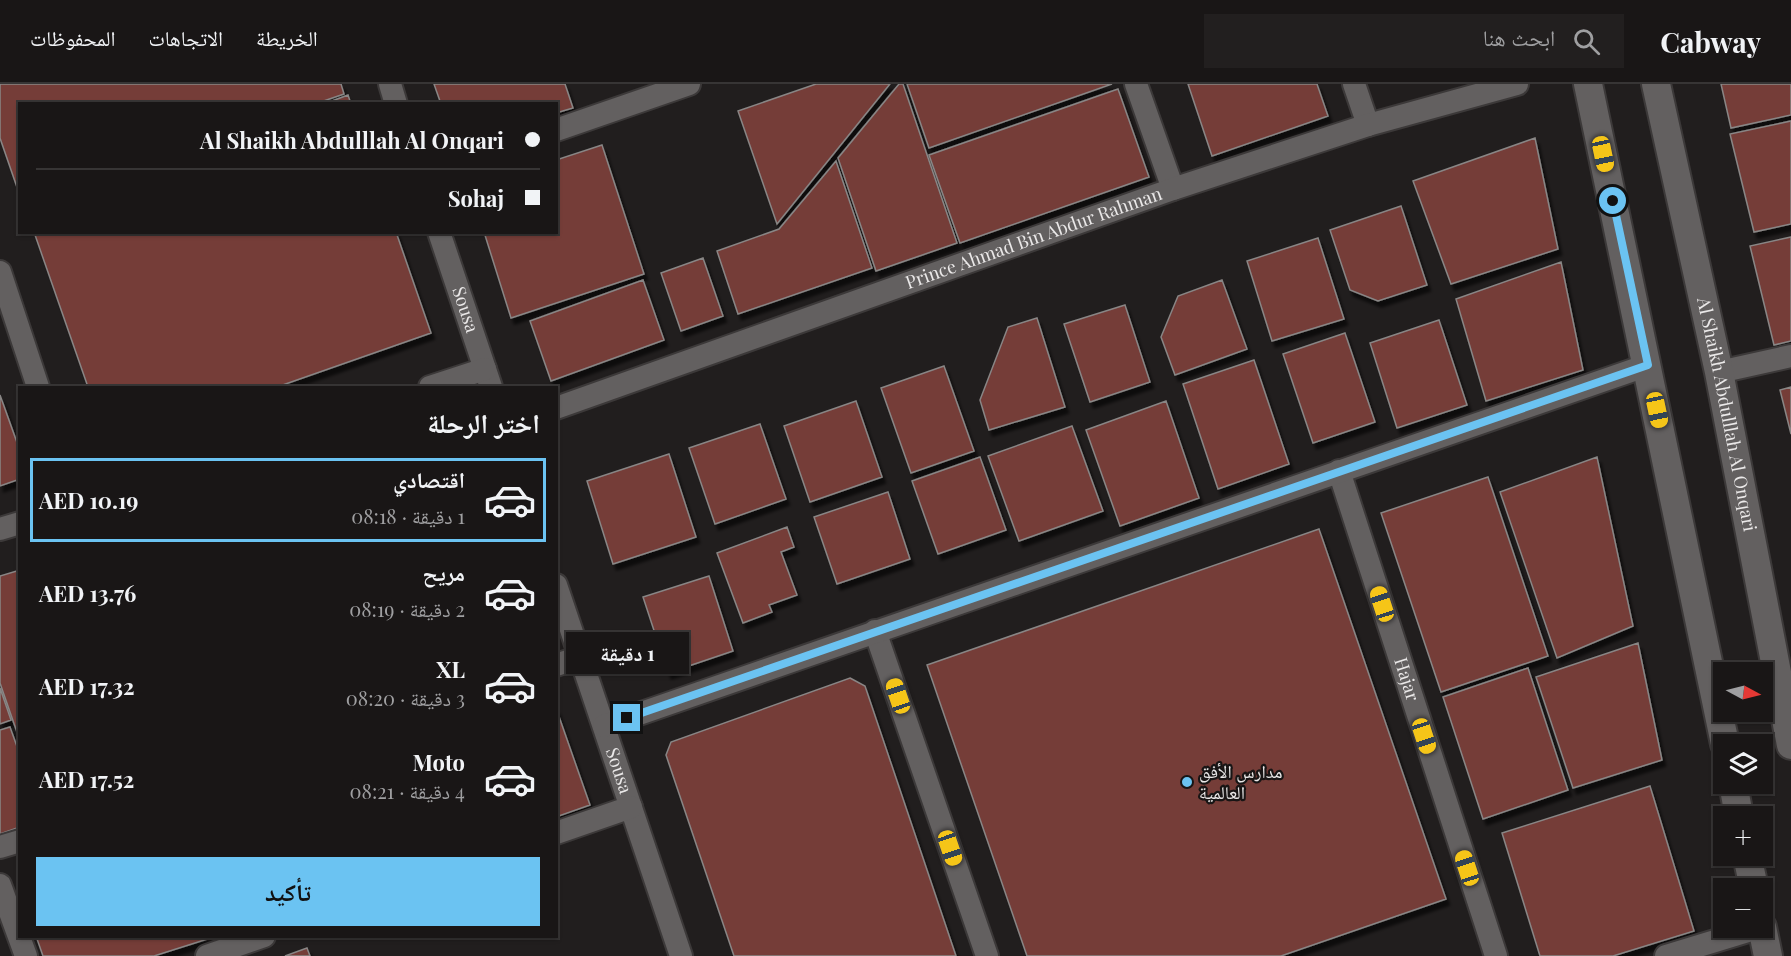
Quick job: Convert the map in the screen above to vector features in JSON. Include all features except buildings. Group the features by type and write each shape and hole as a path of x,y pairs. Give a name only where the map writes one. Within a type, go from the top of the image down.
{"street":[{"path":"390,84 395,102"},
{"path":"558,129 689,84"},
{"path":"1136,84 1173,189"},
{"path":"1354,84 1368,125"},
{"name":"Prince Ahmad Bin Abdur Rahman","path":"558,407 1173,189 1368,125 1517,84"},
{"path":"1588,84 1723,734"},
{"name":"Al Shaikh Abdulllah Al Onqari","path":"1656,84 1719,372 1791,745"},
{"name":"Sousa","path":"440,234 488,378"},
{"path":"0,272 38,386"},
{"path":"1719,372 1791,356"},
{"path":"604,726 1648,365"},
{"path":"436,386 488,378"},
{"name":"Hajar","path":"1339,471 1496,956"},
{"path":"0,530 18,524"},
{"name":"Sousa","path":"558,591 681,956"},
{"path":"875,632 987,956"},
{"path":"558,664 580,657"},
{"path":"558,832 631,807"},
{"path":"0,847 18,842"},
{"path":"0,885 18,934"},
{"path":"19,938 26,956"},
{"path":"207,956 258,938"},
{"path":"1666,956 1725,938"},
{"path":"1764,938 1768,956"}],"place":[{"name":"مدارس الأفق العالمية","path":"1187,782"}],"route":[{"path":"627,718 1648,365 1613,201"}]}
